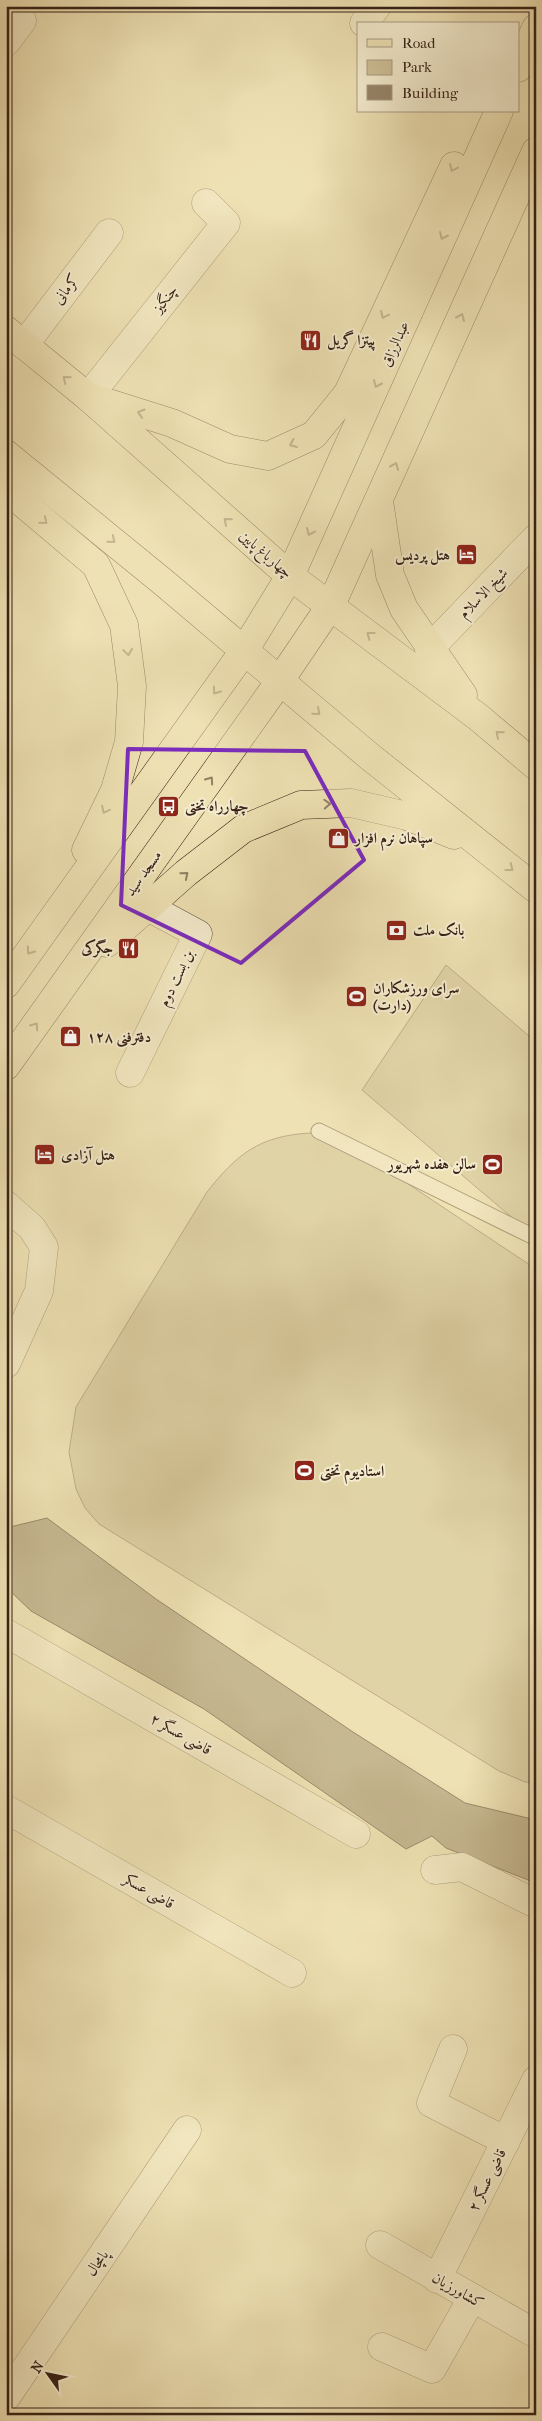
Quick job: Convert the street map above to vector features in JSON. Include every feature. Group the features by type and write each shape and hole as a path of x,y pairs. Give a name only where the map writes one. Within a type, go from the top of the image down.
{"main road":[{"path":"520,61 536,28"},
{"path":"88,396 172,423 230,449 268,456 314,435 348,393 458,157 487,112"},
{"name":"عبدالرزاق","path":"244,651 290,576 499,112"},
{"path":"331,606 536,151"},
{"name":"چهارباغ پایین","path":"15,337 88,396 290,576 478,717 536,766"},
{"path":"6,454 280,680 369,756 536,889"},
{"path":"6,489 96,565 124,625 132,686 129,742 115,790 49,924"},
{"path":"379,501 390,576 404,609 429,649 478,717"},
{"name":"مسجد سید","path":"6,1066 331,606"},
{"path":"6,984 244,651"},
{"path":"70,976 186,873 243,829 301,805 351,802 407,816 484,847"}],"street":[{"path":"365,22 377,6"},
{"name":"چنگیز","path":"88,396 226,223 206,203"},
{"name":"کرمانی","path":"15,337 109,233"},
{"name":"شیخ الاسلام","path":"429,649 536,538"},
{"name":"بن بست دوم","path":"130,1073 198,934 148,907"},
{"path":"6,1205 32,1228 44,1247 39,1291 6,1364"},
{"name":"قاضی عسگر ۲","path":"6,1633 356,1834"},
{"name":"قاضی عسکر","path":"6,1809 292,1973"},
{"path":"436,1870 462,1867 536,1904"},
{"path":"453,2049 431,2103 506,2141"},
{"name":"قاضی عسگر ۲","path":"437,2279 536,2080"},
{"name":"پامچال","path":"7,2401 187,2130"},
{"name":"کشاورزیان","path":"380,2244 437,2279 536,2334"},
{"path":"382,2347 432,2368 472,2298"}],"lane":[{"path":"319,1131 536,1238"}],"highlighted area":[{"path":"128,749 305,751 364,860 241,963 121,905"}],"green space":[{"name":"سالن هفده شهریور","path":"446,965 536,1042 536,1238 362,1090"},
{"name":"استادیوم تختی","path":"310,1133 339,1138 536,1269 536,1783 525,1782 499,1771 99,1524 85,1508 76,1489 69,1452 76,1407 207,1192 239,1157 251,1149 277,1138"}],"building":[{"path":"47,1518 156,1599 353,1732 465,1803 536,1820 536,1883 446,1848 432,1836 406,1849 204,1709 31,1611 6,1587 6,1528"}],"place":[{"name":"پیتزا گریل","path":"311,340"},
{"name":"هتل پردیس","path":"466,555"},
{"name":"چهارراه تختی","path":"169,806"},
{"name":"سپاهان نرم افزار","path":"339,838"},
{"name":"بانک ملت","path":"397,930"},
{"name":"جگرکی","path":"129,948"},
{"name":"سرای ورزشکاران (دارت)","path":"357,997"},
{"name":"دفترفنی ۱۲۸","path":"71,1037"},
{"name":"هتل آزادی","path":"45,1155"},
{"name":"سالن هفده شهریور","path":"492,1164"},
{"name":"استادیوم تختی","path":"304,1471"}]}
